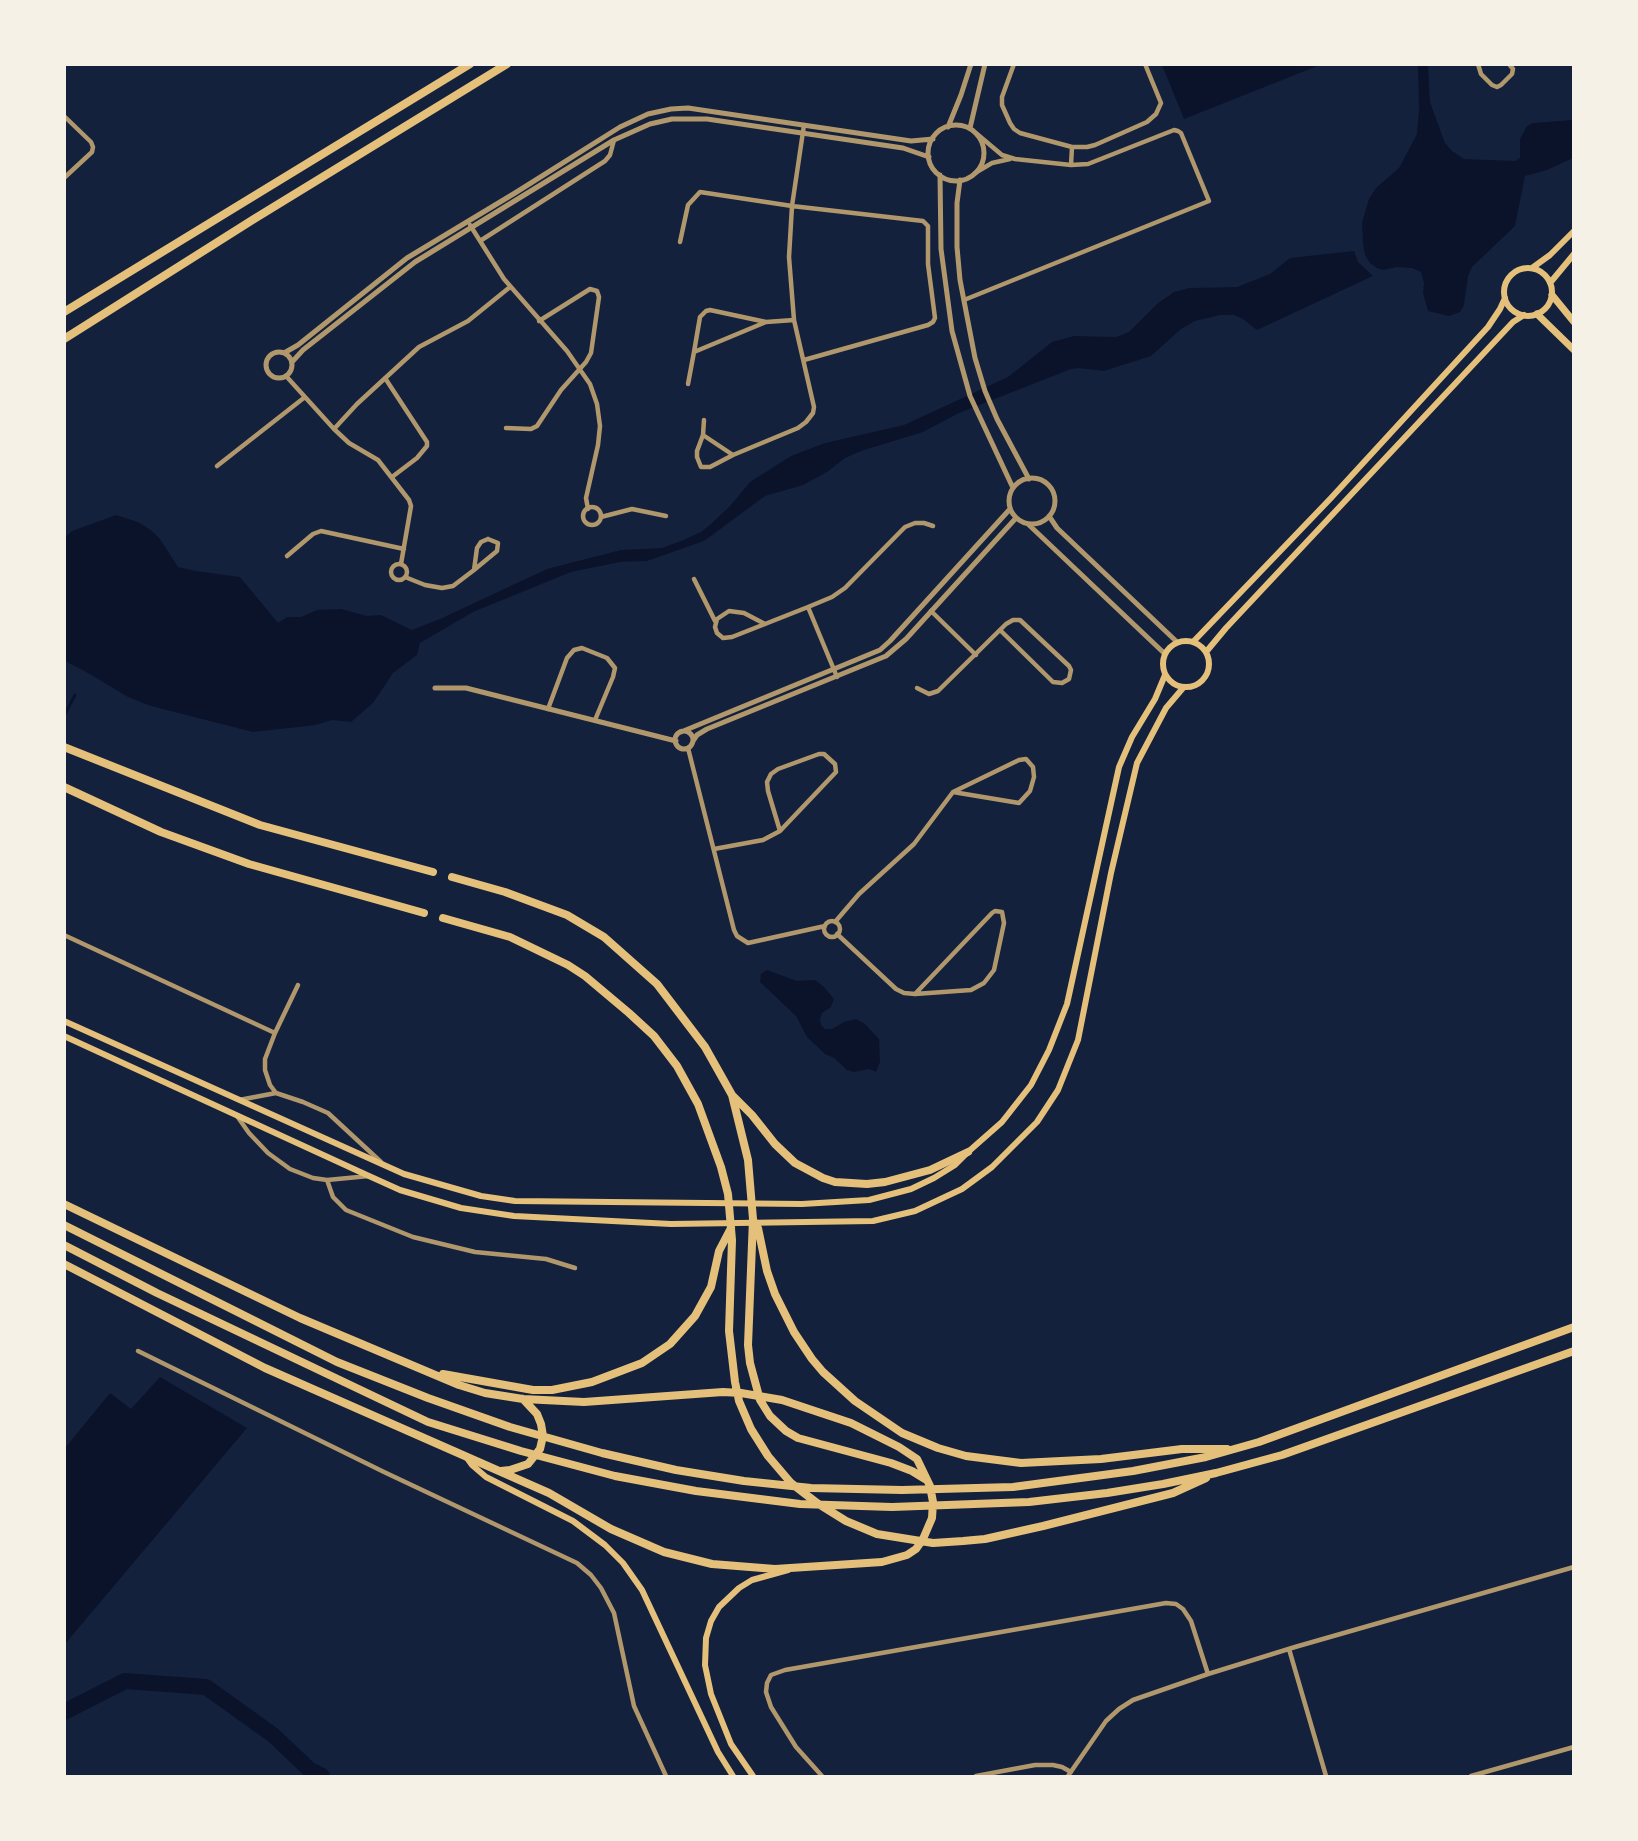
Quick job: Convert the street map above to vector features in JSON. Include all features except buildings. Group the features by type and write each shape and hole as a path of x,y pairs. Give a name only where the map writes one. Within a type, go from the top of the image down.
{"highway":[{"path":"64,312 470,64"},
{"path":"64,339 507,64"},
{"path":"64,306 114,282"},
{"path":"64,747 260,825 434,872"},
{"path":"64,787 161,832 249,864 424,913"},
{"path":"452,877 547,906 588,927 611,943 657,984 705,1047 732,1095 748,1160 753,1219 748,1345 756,1391 770,1416 798,1438 898,1466 927,1480"},
{"path":"443,918 510,937 552,955 585,976 654,1036 677,1066 698,1104 722,1167 728,1194 731,1227 729,1331 735,1382 744,1414 768,1456 791,1483 827,1510 864,1530 895,1538 933,1543 986,1539 1173,1493 1218,1472"},
{"path":"732,1095 795,1163 835,1182 867,1184 885,1182 930,1170 968,1152"},
{"path":"64,1204 300,1318 459,1385 485,1393 523,1399 584,1402 723,1392 772,1397 817,1410 851,1423 917,1459 927,1480 933,1502 932,1518 916,1549 908,1555 882,1562 794,1568 734,1567 664,1552 611,1529 549,1493 265,1368 64,1264"},
{"path":"753,1219 758,1228 767,1271 775,1294 794,1332 812,1359 855,1401 902,1433 938,1448 966,1456 1021,1463 1101,1459 1182,1449 1233,1450"},
{"path":"64,1225 338,1362 428,1398 510,1427 602,1453 713,1477 839,1490 941,1490 1033,1485 1133,1471 1233,1450 1574,1327"},
{"path":"430,1372 533,1390 552,1390 581,1386 631,1368 662,1350 695,1316 711,1287 719,1251 731,1227"},
{"path":"64,1245 157,1293 428,1422 521,1451 615,1476 746,1498 801,1504 858,1507 1029,1502 1107,1493 1218,1472 1318,1443 1574,1351"},
{"path":"500,1471 528,1464 540,1449 543,1436 542,1424 537,1414 523,1399"}],"main road":[{"path":"1532,268 1550,255 1574,231"},
{"path":"1550,283 1574,254"},
{"path":"1193,642 1331,498 1488,327 1505,298 1505,283 1509,277 1521,268 1532,268 1541,272 1550,283 1552,295 1574,322"},
{"path":"1206,652 1513,322 1524,315 1537,314 1544,309 1552,295"},
{"path":"1505,298 1511,309 1524,315"},
{"path":"1537,314 1574,350"},
{"path":"64,1021 404,1174 481,1196 515,1202 802,1204 869,1200 911,1188 955,1165 1002,1122 1031,1085 1049,1050 1067,1004 1119,767 1165,675 1163,661 1165,654 1177,642 1193,642 1206,652 1210,666 1204,680 1198,685 1183,688 1166,708 1137,763 1111,873 1078,1040 1066,1075 1048,1106 1023,1137 992,1167 946,1198 915,1211 880,1220 671,1224 504,1215 461,1208 400,1190 64,1036"},
{"path":"1165,675 1170,681 1183,688"},
{"path":"467,1458 486,1476 573,1521 605,1545 624,1563 642,1590 717,1752 733,1776"},
{"path":"753,1776 731,1744 711,1694 705,1665 706,1638 719,1607 739,1588 752,1580 794,1568"}],"street":[{"path":"948,127 970,64"},
{"path":"970,129 985,64"},
{"path":"1014,64 1002,97 1002,105 1014,129 1020,133 1072,147 1095,145 1146,122 1156,114 1161,104 1145,64"},
{"path":"1478,64 1481,74 1497,87 1512,74 1509,64"},
{"path":"929,157 903,148 707,119 689,118 650,124 614,140 399,273 303,350 292,362 291,370 286,376 275,378 270,375 266,367 266,361 271,354 284,353 298,345 407,258 620,127 648,114 688,108 911,141 933,139"},
{"path":"64,116 91,142 93,147 92,153 64,178"},
{"path":"704,420 703,435 697,451 698,462 701,467 710,467 798,428 813,413 814,400 794,320 789,257 792,206 804,125"},
{"path":"964,300 1209,201 1181,133 1174,130 1088,164 1001,160 960,180 940,176 931,164 929,151 937,134 948,127 963,126 977,134 1002,155 1015,159"},
{"path":"975,173 984,158 982,141 977,134"},
{"path":"480,241 605,161 610,155 614,140"},
{"path":"1071,165 1072,147"},
{"path":"940,176 941,249 952,331 970,396 1013,488"},
{"path":"960,180 957,203 957,247 975,358 997,419 1029,478"},
{"path":"680,242 688,205 700,192 792,206 923,221 928,226 928,264 935,318 933,322 928,326 804,360"},
{"path":"468,222 510,287 580,369 590,384 597,404 600,426 598,446 586,498 588,509"},
{"path":"334,429 419,347 468,321 510,287"},
{"path":"506,428 531,429 537,426 561,390 591,353 599,297 597,291 590,289 539,321"},
{"path":"688,384 700,317 706,311 766,322 794,320"},
{"path":"694,352 766,322"},
{"path":"284,353 292,362"},
{"path":"286,376 349,443 378,460 409,500 411,506 401,564"},
{"path":"385,378 427,442 427,446 417,458 392,477"},
{"path":"217,466 305,397"},
{"path":"703,435 733,455"},
{"path":"1028,524 1036,524 1049,516 1053,510 1054,494 1044,482 1029,478 1013,488 1010,495 1010,509 1016,518 1028,524 1165,654"},
{"path":"588,509 596,509 601,517"},
{"path":"588,509 583,515 588,524 597,524 601,517 632,509 666,516"},
{"path":"688,748 680,748 676,741 677,735 681,732 874,653 890,641 1010,509"},
{"path":"1049,516 1058,528 1177,642"},
{"path":"953,792 1019,803 1030,791 1034,777 1033,767 1026,759 1019,760 953,792 914,844 859,894 835,922 748,943 742,941 734,930 688,748 697,735 707,729 878,661 892,652 1016,518"},
{"path":"694,579 716,621 717,633 725,638 832,597 844,588 904,527 915,523 933,526"},
{"path":"287,556 313,534 321,531 404,549"},
{"path":"401,564 393,566 391,574 396,579 405,577 425,585 442,588 453,586 474,570 497,551 498,543 495,540 488,539 481,542 477,548 474,570"},
{"path":"401,564 407,570 405,577"},
{"path":"808,607 837,677"},
{"path":"716,621 721,614 729,611 744,613 765,624"},
{"path":"931,611 976,655"},
{"path":"917,688 929,694 938,691 1000,630 1013,620 1020,620 1069,666 1071,670 1069,679 1062,683 1053,682 1000,630"},
{"path":"548,709 567,658 574,650 582,648 607,658 615,668 595,720"},
{"path":"435,688 466,688 676,741"},
{"path":"681,732 689,732 693,741"},
{"path":"714,849 763,840 780,831 836,772 835,764 824,754 778,769 771,774 768,791 780,831"},
{"path":"837,934 896,989 904,993 915,994 971,990 984,983 994,970 1004,923 1002,912 992,913 915,994"},
{"path":"835,922 839,929 837,934"},
{"path":"825,926 824,931 828,935 837,934"},
{"path":"64,935 275,1033"},
{"path":"276,1094 265,1070 265,1059 298,984"},
{"path":"239,1100 276,1094 328,1113 385,1165"},
{"path":"237,1116 268,1153 290,1169 327,1180 369,1176"},
{"path":"327,1180 333,1197 346,1210 413,1237 475,1252 546,1259 575,1268"},
{"path":"138,1351 384,1472 577,1563 602,1588 614,1613 634,1706 666,1776"},
{"path":"976,1776 1035,1765 1062,1767 1070,1774 1106,1721 1119,1708 1133,1701 1208,1674 1289,1649 1574,1568"},
{"path":"822,1776 796,1747 771,1707 766,1692 771,1675 784,1670 1166,1603 1176,1604 1183,1609 1191,1621 1208,1674"},
{"path":"1289,1649 1326,1776"},
{"path":"1471,1776 1574,1747"}],"water":[{"path":"1162,65 1320,65 1184,119"},
{"path":"1418,65 1428,65 1430,102 1445,143 1464,159 1515,161 1520,158 1520,139 1527,126 1533,123 1573,120 1573,158 1547,170 1525,176 1515,226 1472,267 1468,276 1464,305 1460,312 1449,316 1428,311 1421,272 1412,268 1397,267 1383,270 1377,268 1365,255 1363,244 1362,222 1369,199 1376,188 1399,168 1417,134"},
{"path":"1354,251 1358,262 1373,276 1257,330 1234,315 1220,315 1195,321 1181,329 1151,356 1104,371 1071,369 959,413 923,432 845,458 827,472 803,485 765,496 704,541 647,561 620,562 571,572 473,612 420,643 417,655 393,673 373,703 351,722 332,720 316,725 253,732 151,706 128,697 65,661 64,538 72,531 116,515 138,522 152,531 160,539 178,567 240,577 278,623 287,617 301,617 317,610 341,609 367,616 381,615 412,630 547,569 621,550 662,548 681,541 701,532 730,506 750,482 791,456 825,443 904,425 1008,377 1052,342 1074,336 1116,337 1129,332 1157,304 1174,292 1189,288 1237,287 1270,274 1290,258"},
{"path":"767,970 797,981 815,980 824,987 834,999 831,1007 822,1013 820,1019 825,1029 832,1029 844,1022 856,1019 865,1024 879,1039 880,1062 876,1072 869,1069 854,1072 847,1070 834,1058 825,1054 807,1037 796,1016 760,982 761,974"},
{"path":"160,1377 247,1428 65,1644 65,1448 110,1393 131,1409"}],"waterway":[{"path":"64,716 75,695"},
{"path":"64,1712 125,1681 206,1687 273,1735 310,1770 322,1776"}]}
